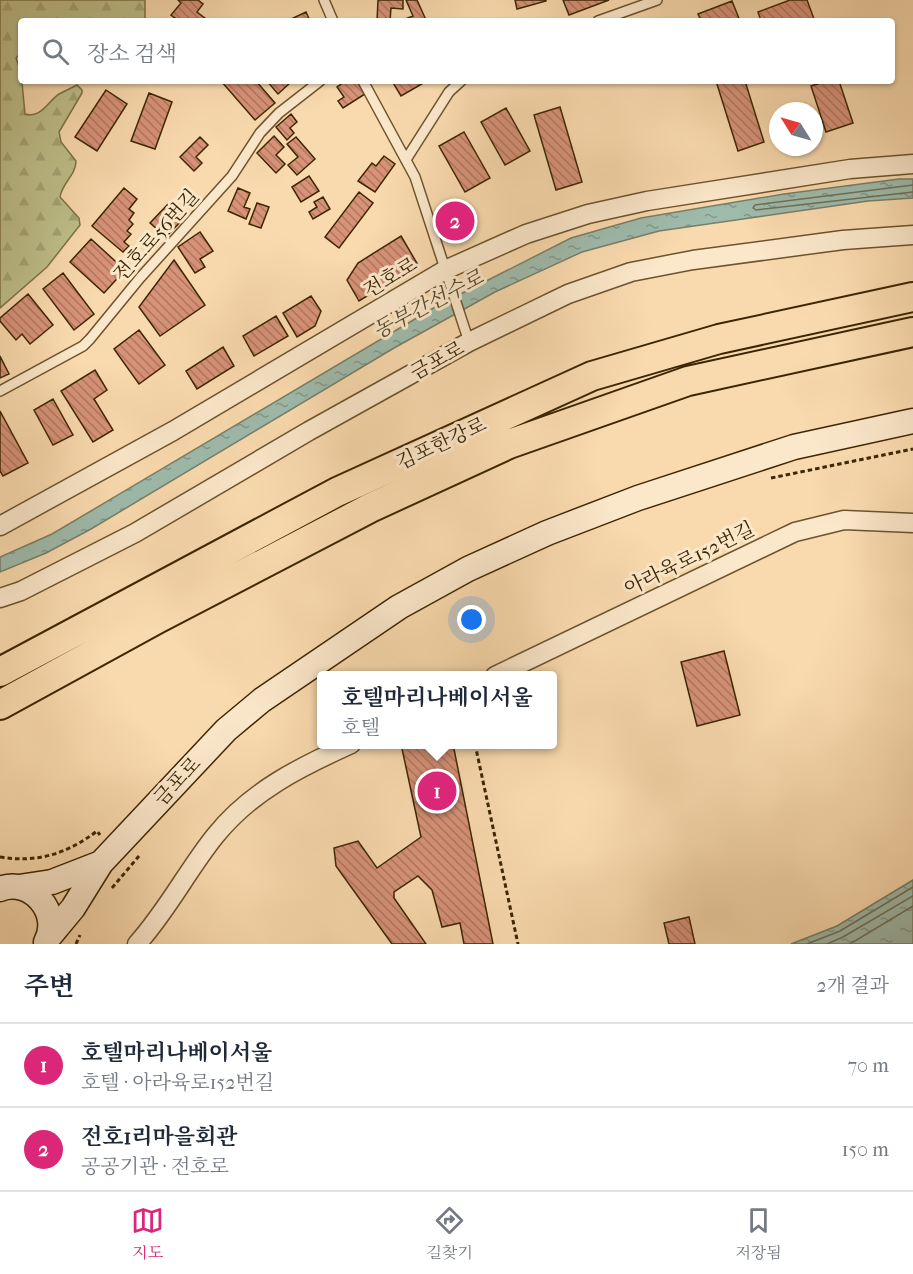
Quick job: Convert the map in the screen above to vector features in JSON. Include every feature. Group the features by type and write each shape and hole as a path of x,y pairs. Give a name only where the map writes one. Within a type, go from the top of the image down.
{"highway":[{"name":"김포한강로","path":"0,672 337,492 592,376 719,339 913,297"},
{"name":"김포한강로","path":"0,705 167,614 370,508 509,444 625,401 725,372 913,332"}],"main road":[{"name":"금포로","path":"47,941 73,908 101,863 226,730 262,700 399,607 468,569 547,533 638,498 794,447 913,421"},
{"path":"6,887 52,882 101,863"},
{"path":"6,887 32,891 42,900 51,924 47,941"}],"street":[{"name":"전호로","path":"0,526 173,431 446,275 554,223 626,205 850,169 913,164"},
{"name":"금포로","path":"0,598 21,591 135,533 467,336 568,294 631,272 761,250 913,235"},
{"name":"아라육로152번길","path":"503,671 795,532 844,520 913,523"},
{"path":"137,944 216,835 234,816 276,782 341,749"}],"lane":[{"path":"324,0 332,18"},
{"path":"606,18 652,1"},
{"name":"전호로56번길","path":"0,391 83,346 140,278 232,176 260,134 279,113 316,84"},
{"path":"365,84 407,159 420,191 467,336"},
{"path":"407,159 449,92 457,84"}],"path":[{"path":"767,479 913,449"},
{"path":"477,749 518,944"},
{"path":"0,857 34,859 56,855 79,845 97,831"},
{"path":"128,868 142,852"}],"green space":[{"path":"0,0 145,0 145,18 18,18 18,56 16,58 18,84 22,84 25,114 40,112 59,94 77,85 82,90 59,132 61,142 76,161 74,171 63,187 60,197 79,218 80,225 47,267 0,308"}],"water":[{"path":"913,179 913,198 868,201 659,231 582,252 495,292 394,348 91,529 46,553 0,572 0,557 52,534 437,306 571,238 641,218 784,194"},
{"path":"913,880 913,944 791,944 837,926"}],"building":[{"path":"178,0 198,0 203,4 197,12 205,18 175,18 171,15 181,3"},
{"path":"378,0 403,0 403,9 391,8 390,18 377,18"},
{"path":"406,0 417,0 425,18 408,18 413,16"},
{"path":"515,0 546,0 546,1 517,9"},
{"path":"563,0 609,0 569,15"},
{"path":"790,0 807,0 814,18 760,18 758,12"},
{"path":"732,1 739,18 700,18 698,14"},
{"path":"306,12 309,18 293,18"},
{"path":"224,84 259,84 275,103 255,120"},
{"path":"270,84 289,84 278,94"},
{"path":"342,84 359,84 365,94 343,108 338,101 344,97 337,87"},
{"path":"394,84 422,84 401,96"},
{"path":"717,84 746,84 764,142 738,151"},
{"path":"840,84 853,123 826,132 823,123 823,102 816,102 811,86"},
{"path":"106,90 127,104 97,151 75,137"},
{"path":"149,93 172,102 155,149 131,141"},
{"path":"560,107 582,182 556,190 534,115"},
{"path":"506,108 530,151 505,165 481,122"},
{"path":"291,114 297,122 290,128 294,133 287,140 276,127"},
{"path":"464,132 490,178 465,192 439,146"},
{"path":"274,136 284,147 276,155 285,164 276,173 257,153"},
{"path":"200,137 208,145 196,157 202,163 194,171 180,157"},
{"path":"296,137 315,159 297,175 288,165 298,157 287,144"},
{"path":"384,156 395,164 375,192 358,181 372,163 376,166"},
{"path":"309,176 319,191 301,202 292,187"},
{"path":"124,188 137,199 129,209 134,213 129,220 133,224 127,231 131,234 124,242 129,246 123,252 92,226"},
{"path":"238,188 250,193 244,207 250,209 246,219 228,211"},
{"path":"359,192 373,203 339,248 325,237"},
{"path":"323,197 330,209 313,219 309,212 317,207 314,202"},
{"path":"455,200 471,234 455,242 439,208"},
{"path":"257,203 269,207 261,228 249,224"},
{"path":"168,204 183,219 166,237 150,223"},
{"path":"200,232 213,251 200,259 205,267 195,273 178,247"},
{"path":"401,236 418,265 359,301 347,280 358,263"},
{"path":"91,239 125,270 104,293 70,262"},
{"path":"174,260 205,305 160,336 139,307"},
{"path":"63,273 94,314 74,330 43,289"},
{"path":"28,294 53,325 30,344 22,334 16,340 0,321 0,318"},
{"path":"311,296 321,311 315,326 297,337 283,313"},
{"path":"276,316 288,336 254,356 243,336"},
{"path":"139,330 165,365 139,384 114,349"},
{"path":"223,347 234,366 197,389 186,371"},
{"path":"0,356 9,374 0,378"},
{"path":"95,370 107,390 94,399 113,430 93,442 61,391"},
{"path":"53,399 73,435 53,445 34,410"},
{"path":"0,411 28,463 3,476 0,471"},
{"path":"724,651 740,715 697,726 681,662"},
{"path":"402,749 454,749 493,944 464,944 460,923 442,927 432,890 418,876 394,892 394,898 426,944 392,944 336,866 334,848 358,841 377,868 421,837"},
{"path":"689,917 695,944 669,944 664,923"}],"place":[{"name":"전호1리마을회관","path":"455,221"},
{"name":"호텔마리나베이서울","path":"437,791"}],"water label":[{"name":"동부간선수로","path":"428,304"}]}
